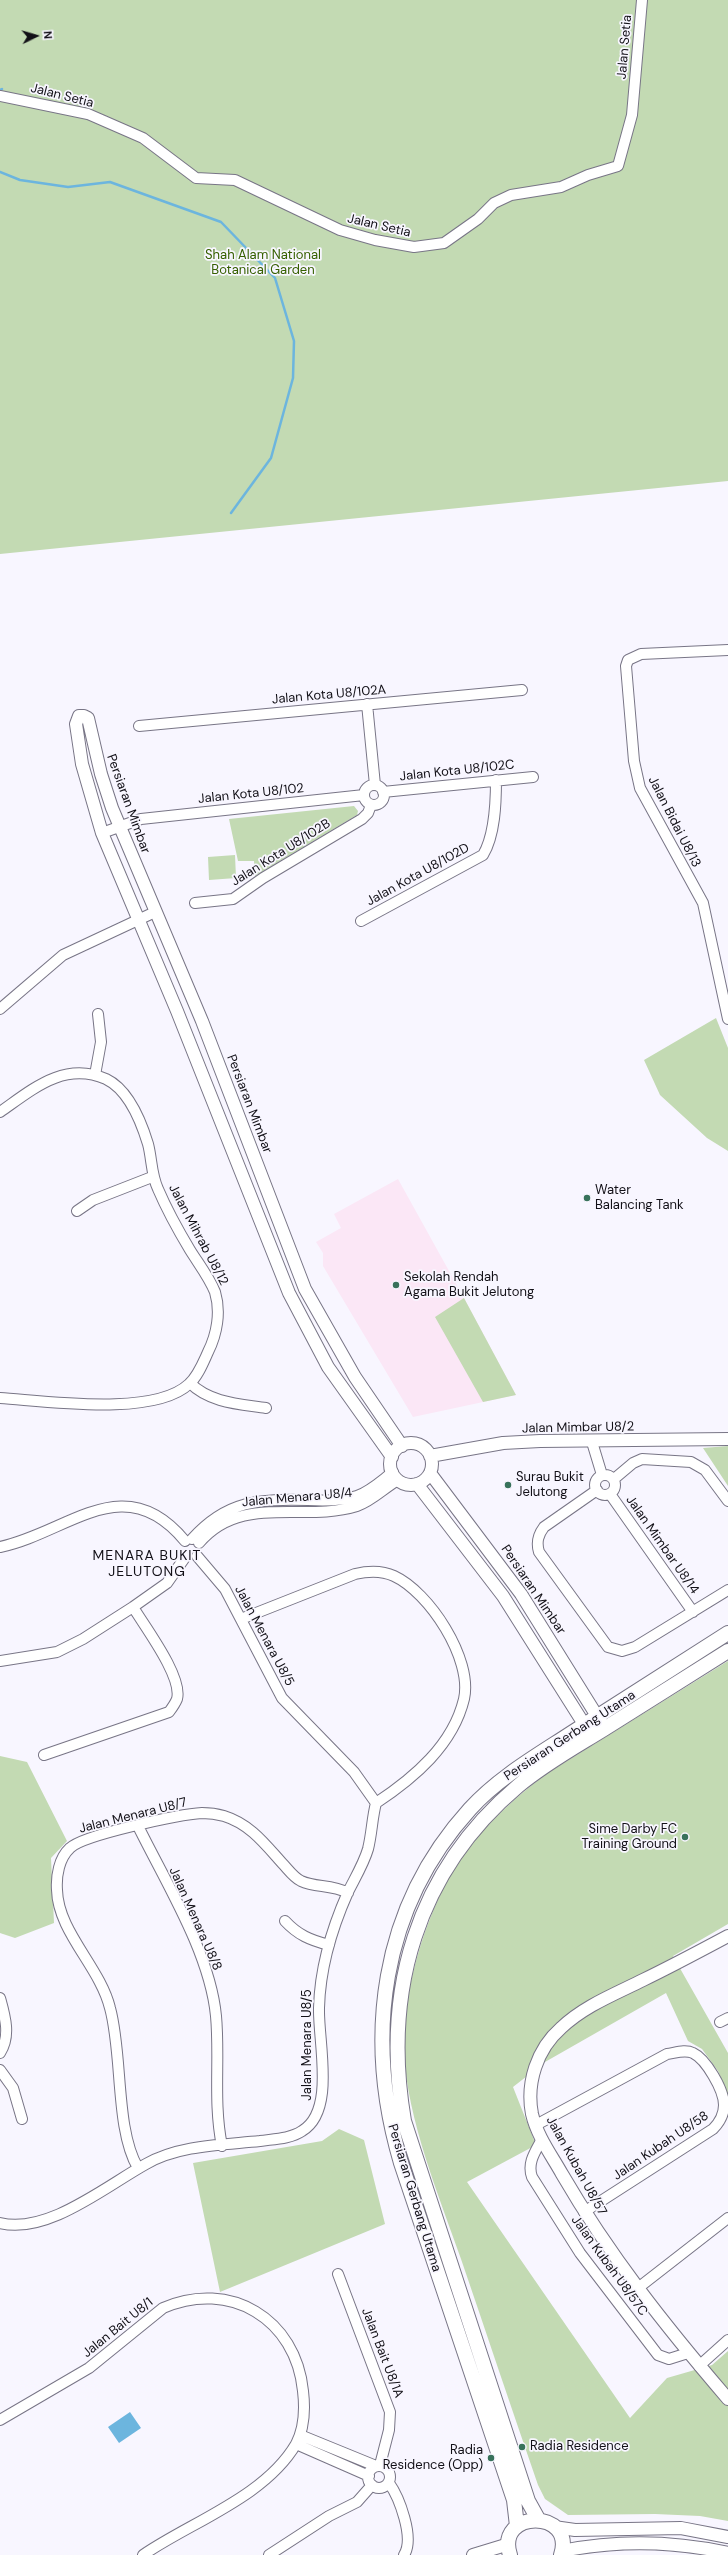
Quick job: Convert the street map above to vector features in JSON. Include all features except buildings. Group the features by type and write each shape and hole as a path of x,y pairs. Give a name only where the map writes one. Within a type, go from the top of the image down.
{"main road":[{"name":"Persiaran Gerbang Utama","path":"538,2519 528,2501 409,2138 398,2078 397,2016 406,1966 421,1918 437,1882 472,1833 508,1794 588,1731 728,1633"},
{"name":"Persiaran Gerbang Utama","path":"601,1722 728,1651"},
{"name":"Persiaran Gerbang Utama","path":"517,2526 512,2494 396,2147 384,2092 381,2030 389,1966 401,1927 421,1881 442,1844 471,1808 501,1782 588,1731"},
{"path":"510,2549 517,2526 527,2521 538,2519 554,2527 561,2538 561,2553"}],"street":[{"name":"Jalan Setia","path":"0,96 88,114 143,138 196,178 235,180 340,230 375,240 414,247 444,243 478,219 494,203 511,195 561,187 588,175 618,166 632,115 642,0"},
{"name":"Jalan Bidai U8/13","path":"728,650 641,654 628,660 626,666 634,761 640,788 703,903 728,1020"},
{"name":"Jalan Kota U8/102A","path":"139,726 522,690"},
{"path":"368,704 375,784 383,792 382,801 371,805 365,801 364,794 368,786 375,784"},
{"name":"Persiaran Mimbar","path":"392,1457 328,1368 292,1299 177,1011 102,833 82,764 76,721 81,716 88,718 101,774 120,826 202,1021 305,1290 355,1377 402,1446"},
{"name":"Jalan Kota U8/102C","path":"383,792 533,776"},
{"name":"Jalan Kota U8/102D","path":"361,921 483,855 487,848 496,804 496,780"},
{"name":"Jalan Kota U8/102","path":"102,833 141,819 364,794"},
{"name":"Jalan Kota U8/102B","path":"195,904 233,899 263,878 362,819 368,813 371,805"},
{"path":"0,1009 63,954 155,912"},
{"path":"95,1075 101,1042 98,1014"},
{"name":"Jalan Mihrab U8/12","path":"0,1112 52,1078 74,1072 95,1075 117,1085 129,1101 148,1144 152,1177 179,1232 210,1282 217,1299 218,1316 216,1332 205,1358 190,1383"},
{"path":"77,1211 99,1197 152,1177"},
{"path":"0,1398 94,1404 137,1403 162,1398 190,1383 200,1391 214,1398 266,1408"},
{"name":"Jalan Mimbar U8/2","path":"430,1456 503,1443 728,1439"},
{"path":"592,1442 602,1475"},
{"path":"415,1444 427,1450 430,1456 432,1468 430,1473 417,1484 404,1484 396,1476 392,1457 402,1446 415,1444"},
{"path":"602,1475 596,1481 597,1490 601,1494 610,1494 614,1489 614,1479 633,1463 642,1459 691,1462 705,1470 728,1501"},
{"name":"Persiaran Mimbar","path":"430,1473 521,1594 601,1722"},
{"path":"602,1475 610,1476 614,1479"},
{"name":"Jalan Menara U8/4","path":"192,1541 213,1528 238,1516 356,1506 396,1476"},
{"path":"417,1484 503,1596 588,1731"},
{"path":"597,1490 544,1527 537,1546 539,1552 604,1643 614,1650 628,1650 728,1590"},
{"name":"Jalan Mimbar U8/14","path":"610,1494 693,1612"},
{"path":"0,1547 23,1542 87,1512 114,1506 136,1507 147,1511 192,1541 200,1552 197,1556 186,1556"},
{"path":"186,1556 181,1549 192,1541"},
{"path":"0,1661 57,1652 134,1607 167,1582 186,1556"},
{"name":"Jalan Menara U8/5","path":"0,2224 29,2224 52,2217 154,2159 180,2150 278,2139 301,2132 316,2118 322,2091 319,2005 321,1978 329,1945 348,1893 368,1850 376,1803 354,1772 282,1698 267,1673 225,1589 197,1556"},
{"path":"241,1619 355,1574 368,1571 393,1575 405,1582 416,1591 432,1610 454,1643 464,1672 466,1685 461,1709 450,1732 432,1757 411,1777 376,1803"},
{"path":"44,1755 169,1712 174,1705 177,1689 172,1673 134,1607"},
{"name":"Jalan Menara U8/7","path":"138,2168 128,2145 115,2032 110,2007 102,1984 59,1910 56,1888 60,1866 70,1848 90,1838 191,1814 209,1813 226,1817 255,1834 300,1880 330,1885 348,1893"},
{"name":"Jalan Menara U8/8","path":"138,1826 192,1937 211,1986 216,2016 216,2107 222,2146"},
{"path":"285,1921 294,1932 305,1938 329,1945"},
{"name":"Jalan Kubah U8/57","path":"728,1936 592,2005 560,2028 546,2045 535,2065 530,2091 532,2115 542,2140 584,2212 638,2288 688,2354 728,2399"},
{"path":"0,1998 6,2032 4,2045 0,2053"},
{"name":"Jalan Kubah U8/58","path":"536,2125 666,2054 685,2050 694,2053 708,2066 724,2104 720,2122 713,2129 584,2212"},
{"path":"0,2070 13,2088 22,2119"},
{"name":"Jalan Kubah U8/57C","path":"542,2140 533,2156 530,2170 580,2253 658,2355 669,2359 688,2354"},
{"path":"638,2288 728,2218"},
{"name":"Jalan Bait U8/1A","path":"338,2274 390,2412 389,2430 378,2466"},
{"name":"Jalan Bait U8/1","path":"0,2420 89,2368 163,2308 184,2301 221,2299 230,2300 261,2314 289,2344 302,2378 305,2408 298,2439 280,2468 220,2511 143,2555"},
{"path":"699,2366 728,2340"},
{"path":"298,2439 388,2470 391,2476 389,2483 401,2505 407,2540 404,2555"},
{"path":"298,2439 370,2480 379,2488 389,2483"},
{"path":"269,2555 329,2516 357,2502 370,2480 371,2470 378,2466"},
{"path":"554,2527 575,2530 681,2528 728,2537"},
{"path":"561,2553 613,2544 650,2543 680,2544 728,2553"},
{"path":"473,2555 510,2549"}],"shaded area":[{"name":"Sekolah Rendah Agama Bukit Jelutong","path":"398,1179 516,1395 413,1417 323,1266 323,1253 316,1242 341,1228 334,1214"}],"green space":[{"name":"Shah Alam National Botanical Garden","path":"0,0 728,0 728,481 0,554"},
{"path":"354,806 358,811 357,815 255,876 254,861 238,861 229,819"},
{"path":"235,855 236,878 209,880 208,857"},
{"path":"716,1018 728,1048 728,1151 707,1138 660,1095 644,1060"},
{"path":"464,1298 516,1395 483,1402 435,1317"},
{"path":"728,1446 728,1486 703,1448"},
{"path":"728,1661 728,1924 673,1956 728,2053 728,2096 718,2071 702,2049 688,2041 666,1993 545,2062 513,2087 536,2145 467,2182 630,2418 667,2378 712,2365 728,2351 728,2521 700,2516 655,2514 568,2515 545,2499 538,2485 425,2157 411,2104 406,2078 404,2030 411,1982 424,1934 443,1889 463,1855 496,1817 546,1774"},
{"path":"0,1756 27,1762 67,1841 51,1858 54,1923 15,1938 0,1933"},
{"path":"339,2129 364,2140 385,2224 220,2292 193,2163 322,2141"}],"water":[{"path":"130,2412 141,2428 119,2443 108,2427"}],"waterway":[{"path":"0,172 20,180 68,187 110,182 221,222 275,278 294,341 293,378 271,458 231,513"}],"place":[{"name":"Water Balancing Tank","path":"587,1198"},
{"name":"Sekolah Rendah Agama Bukit Jelutong","path":"396,1285"},
{"name":"Surau Bukit Jelutong","path":"508,1485"},
{"name":"Sime Darby FC Training Ground","path":"685,1837"},
{"name":"Radia Residence","path":"522,2447"},
{"name":"Radia Residence (Opp)","path":"491,2458"}],"district":[{"name":"MENARA BUKIT JELUTONG","path":"147,1564"}]}
